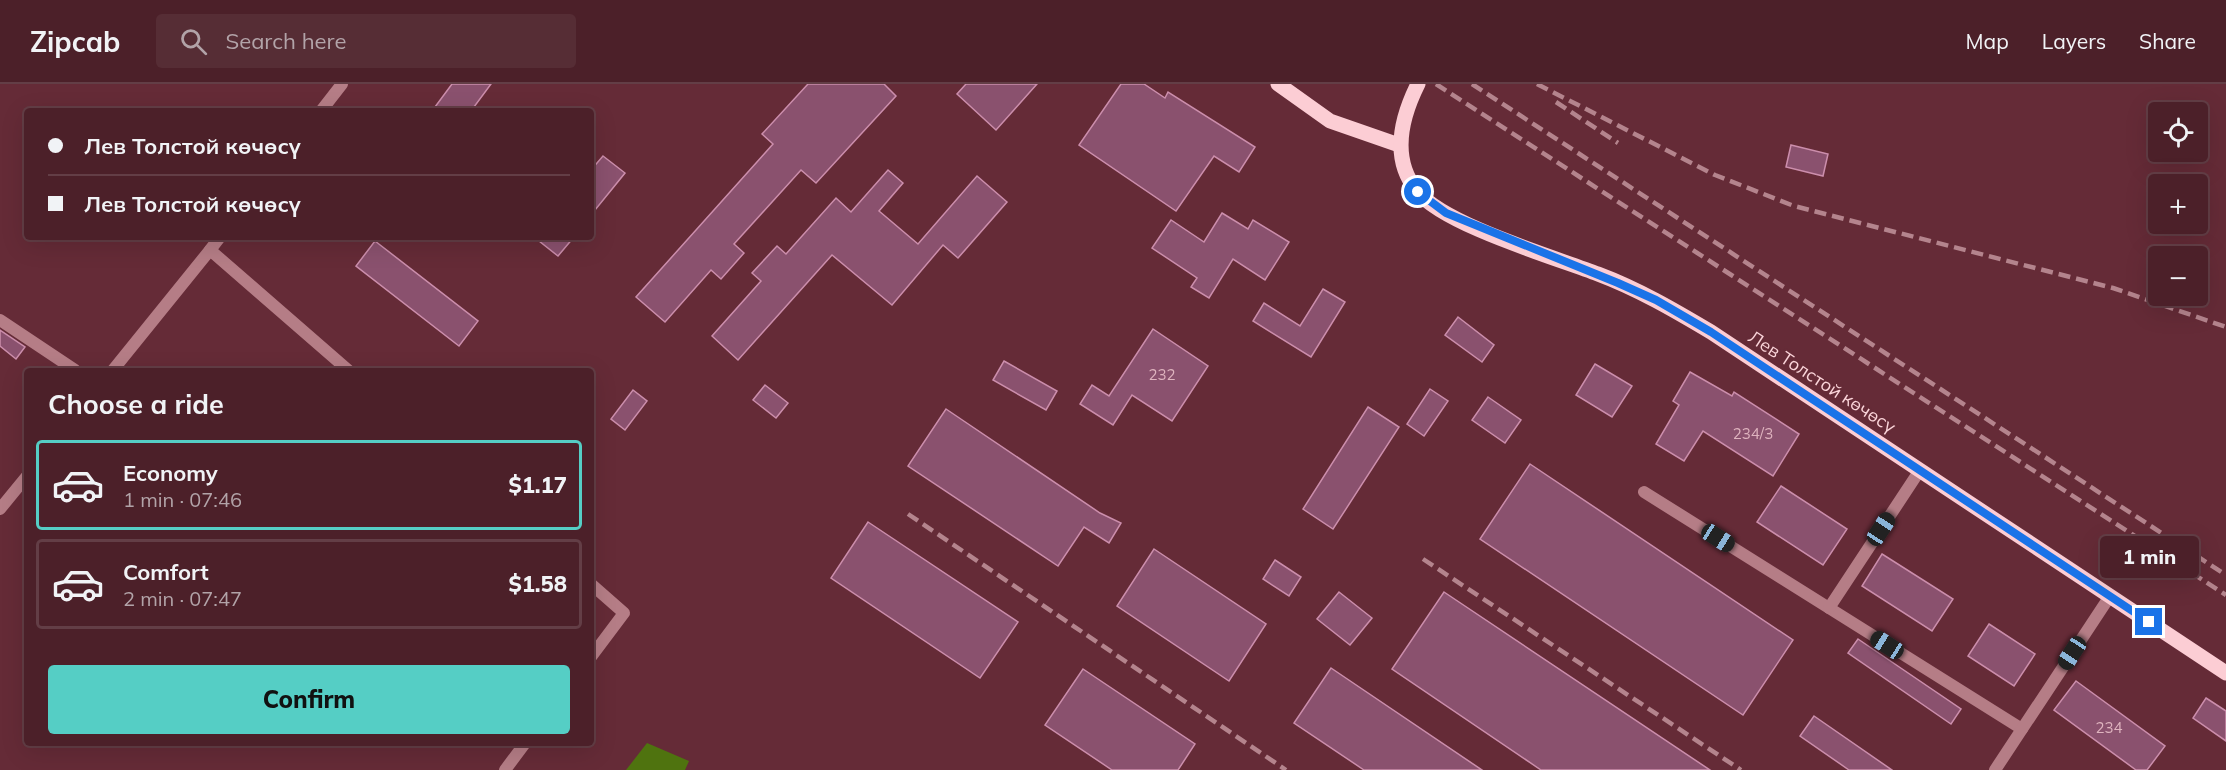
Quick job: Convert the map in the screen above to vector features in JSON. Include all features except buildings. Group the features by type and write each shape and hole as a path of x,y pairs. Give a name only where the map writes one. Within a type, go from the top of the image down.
{"main road":[{"path":"1278,84 1330,121 1400,145 1405,116 1418,85"},
{"name":"Лев Толстой көчөсү","path":"1400,145 1406,172 1418,192 1446,213 1656,300 1711,332 2226,673"}],"street":[{"path":"323,108 342,84"},
{"path":"115,368 218,240"},
{"path":"210,250 346,368"},
{"path":"0,320 72,368"},
{"path":"1829,608 1920,470"},
{"path":"0,509 24,480"},
{"path":"1644,492 2022,729"},
{"path":"594,587 624,613 594,653"},
{"path":"1995,770 2110,596"},
{"path":"505,770 523,746"}],"green space":[{"path":"647,743 689,761 685,770 626,770"}],"railway":[{"path":"1436,84 2226,595"},
{"path":"1472,84 2226,575"},
{"path":"1537,84 1715,175 1794,206 2113,288 2226,327"},
{"path":"1556,102 1618,143"},
{"path":"908,514 1286,770"},
{"path":"1423,559 1741,770"}],"route":[{"path":"1418,192 1446,213 1537,252 1599,274 1656,300 1711,332 2149,622"}]}
